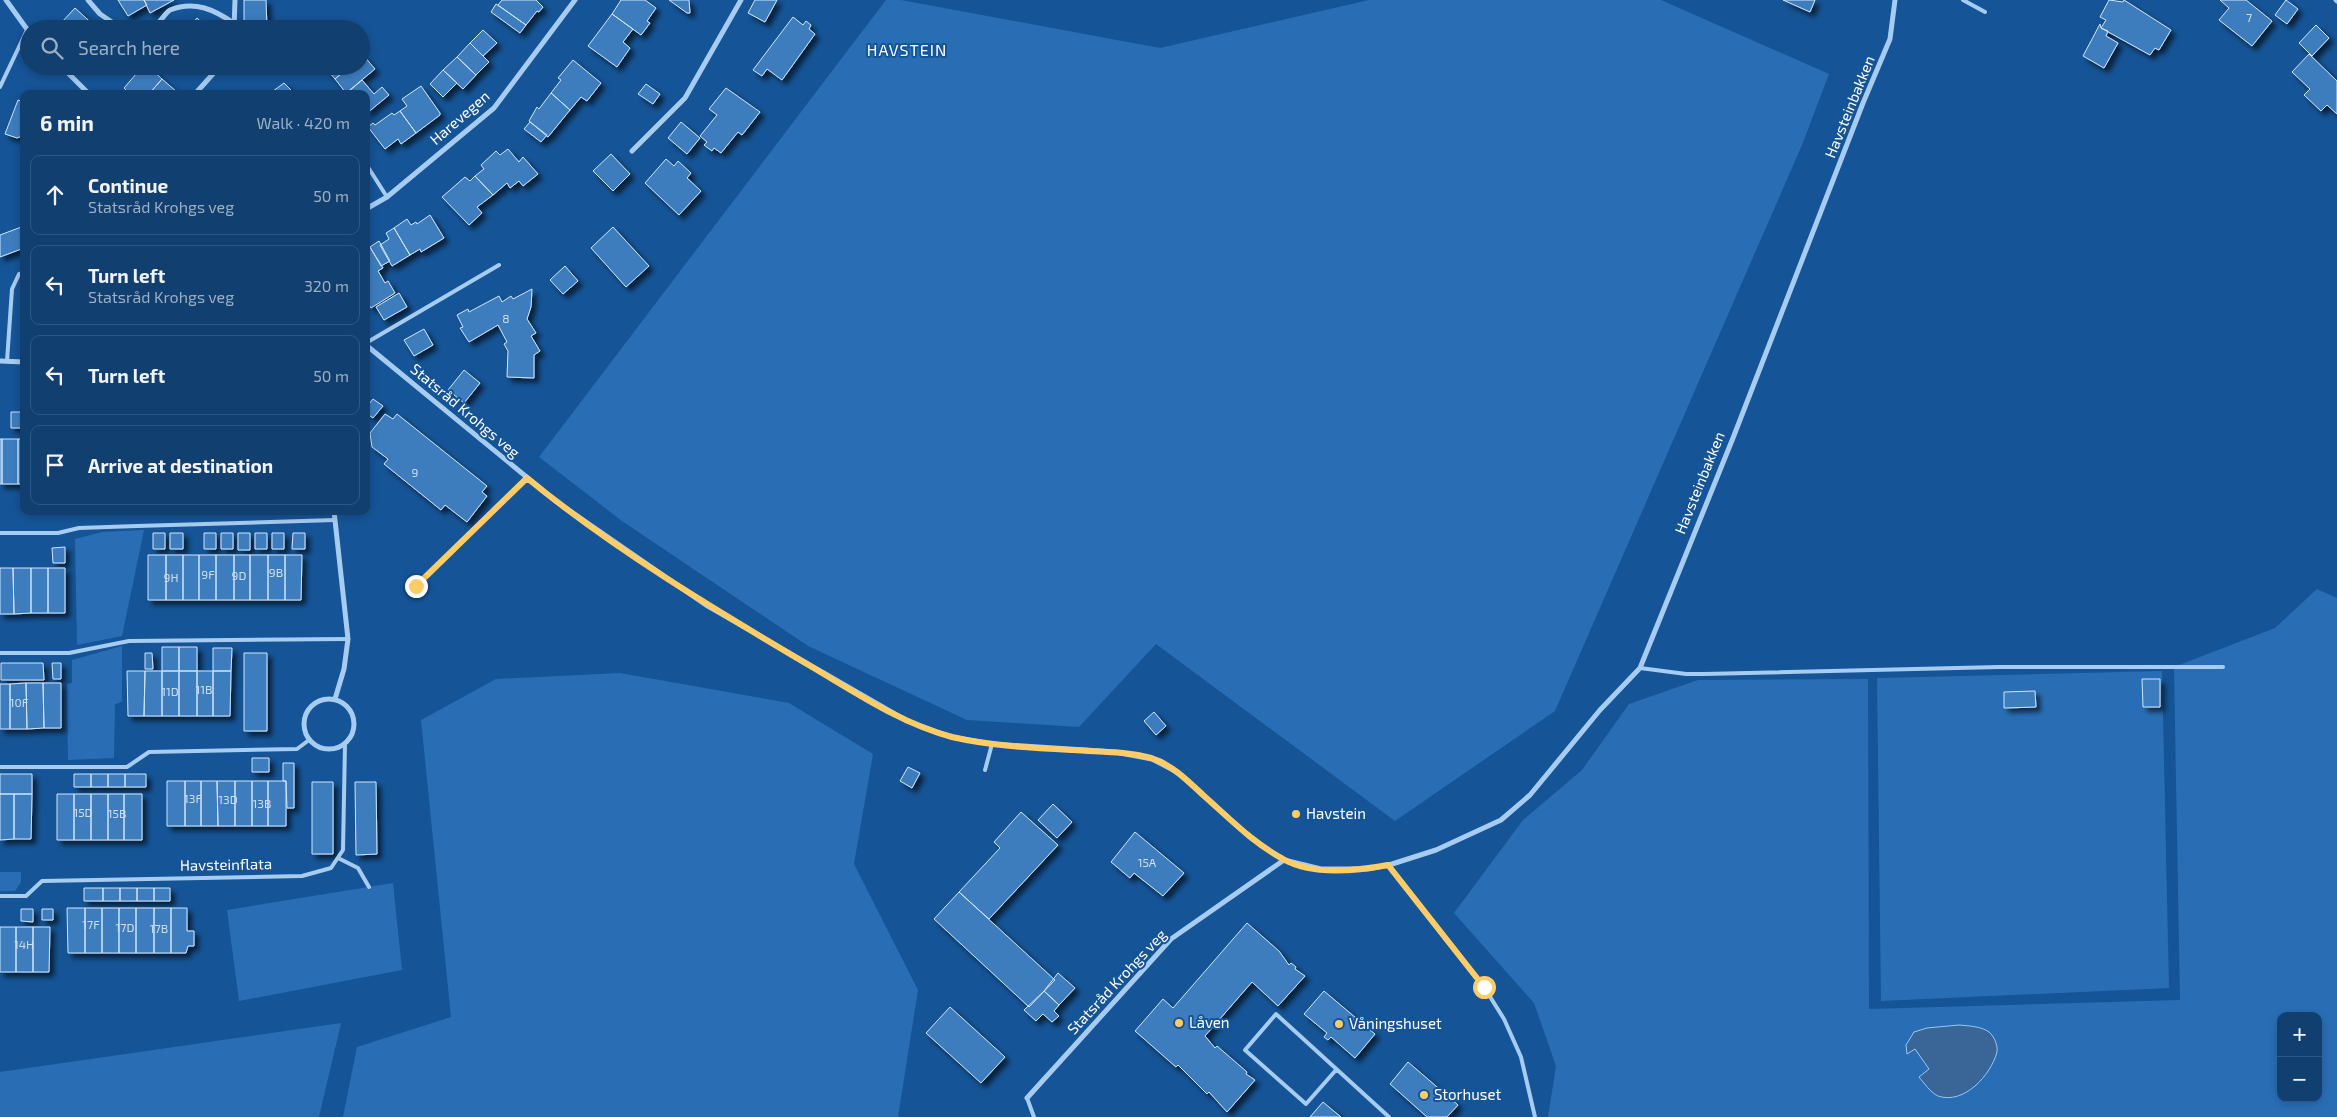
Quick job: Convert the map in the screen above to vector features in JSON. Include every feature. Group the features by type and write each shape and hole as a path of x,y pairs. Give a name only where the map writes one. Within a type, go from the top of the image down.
{"street":[{"path":"6,0 20,20"},
{"path":"88,0 100,14 109,20"},
{"path":"235,0 235,20"},
{"name":"Harevegen","path":"370,207 387,197 494,108 575,0"},
{"path":"632,151 685,98 741,0"},
{"name":"Havsteinbakken","path":"1388,865 1436,850 1501,820 1530,795 1600,710 1640,668 1890,39 1895,0"},
{"path":"161,20 170,10 193,2 206,4 226,20"},
{"path":"70,75 85,90"},
{"path":"199,90 212,75"},
{"name":"Statsråd Krohgs veg","path":"370,347 557,502 706,605 907,721 951,737 992,744 1115,752 1152,759 1179,774 1251,838 1284,860 1320,869 1368,869 1388,865"},
{"path":"0,361 20,362"},
{"path":"334,515 348,639 344,669 335,699"},
{"path":"326,698 335,699 343,702 354,717 353,734 345,744 328,750 316,746 309,740 304,724 308,709 314,703 326,698"},
{"name":"Statsråd Krohgs veg","path":"1027,1098 1171,939 1284,860"}],"lane":[{"path":"1963,0 1985,12"},
{"path":"0,87 20,47"},
{"path":"370,170 387,197"},
{"name":"Statsråd Krohgs veg","path":"370,342 499,266"},
{"path":"7,361 12,289 20,274"},
{"path":"416,586 527,478"},
{"path":"0,532 58,533 79,528 117,526 335,520"},
{"path":"0,653 70,654 129,641 348,639"},
{"path":"1640,668 1704,674 1999,667 2223,667"},
{"path":"0,767 128,767 149,752 297,749 309,740"},
{"path":"345,744 343,850 338,858 358,868 369,887"},
{"path":"985,770 992,744"},
{"name":"Havsteinflata","path":"0,896 26,896 42,881 302,876 331,868 338,858"},
{"path":"1388,865 1484,987 1504,1019 1522,1057 1535,1117"},
{"path":"1336,1070 1306,1104 1245,1050 1276,1014 1389,1117"},
{"path":"1027,1098 1034,1117"}],"shaded area":[{"path":"886,0 901,0 1160,48 1369,0 1661,0 1829,74 1802,145 1555,711 1395,821 1156,644 1079,727 967,720 808,646 622,521 539,457"},
{"path":"144,530 122,636 77,645 75,539 102,532"},
{"path":"2317,589 2337,598 2337,1117 1548,1117 1556,1066 1534,1003 1454,913 1523,820 1582,770 1629,704 1698,680 1868,679 1869,1009 2180,1000 2174,667 2275,628"},
{"path":"122,646 122,702 115,704 114,758 68,760 67,684 72,683 72,660"},
{"path":"2162,671 2169,988 1881,1001 1877,678"},
{"path":"620,673 789,703 873,754 854,864 918,990 898,1117 343,1117 357,1047 451,1017 421,720 496,679"},
{"path":"0,872 21,872 21,882 15,891 0,891"},
{"path":"393,883 402,970 239,1001 227,910"},
{"path":"341,1023 319,1117 0,1117 0,1072"},
{"path":"1959,1025 1978,1027 1989,1032 1997,1046 1997,1052 1994,1061 1983,1078 1967,1092 1948,1098 1938,1096 1919,1077 1929,1069 1915,1049 1907,1054 1906,1045 1914,1032 1927,1028"}],"building":[{"path":"118,0 144,0 147,5 128,16"},
{"path":"144,0 174,0 150,13"},
{"path":"244,0 266,0 267,20 244,20"},
{"path":"502,0 536,0 543,7 539,12 537,11 526,25 498,5"},
{"path":"621,0 645,0 656,8 647,21 650,23 641,35 612,14"},
{"path":"669,0 689,0 690,13 687,13"},
{"path":"755,0 777,0 765,22 748,13"},
{"path":"1783,0 1815,0 1810,12"},
{"path":"2109,0 2123,2 2124,0 2171,30 2159,50 2155,48 2150,55 2101,28 2106,20 2100,17"},
{"path":"2220,0 2246,0 2272,21 2252,46 2219,20 2229,8"},
{"path":"2286,0 2298,9 2287,24 2275,15"},
{"path":"496,4 526,25 520,33 491,12"},
{"path":"75,8 88,20 64,20"},
{"path":"612,14 633,29 623,42 630,48 617,67 588,46"},
{"path":"793,17 803,25 806,21 811,25 809,29 815,34 782,80 767,69 762,76 753,70"},
{"path":"2100,24 2101,28 2108,31 2106,36 2118,43 2104,68 2083,56"},
{"path":"2316,25 2329,38 2312,56 2299,43"},
{"path":"483,30 497,43 483,56 470,43"},
{"path":"470,43 489,62 476,75 457,57"},
{"path":"2309,54 2337,81 2337,114 2327,105 2321,111 2304,95 2310,89 2292,72"},
{"path":"457,57 476,75 463,89 443,70"},
{"path":"573,60 601,83 587,101 581,97 570,110 551,93 561,80 558,78"},
{"path":"370,63 375,69 370,73"},
{"path":"443,70 457,83 443,97 430,84"},
{"path":"135,75 158,75 162,79 152,90 126,90 124,88"},
{"path":"332,75 340,75 335,79"},
{"path":"340,75 368,75 350,90 344,90 335,79"},
{"path":"162,79 175,90 152,90"},
{"path":"362,80 374,94 382,87 389,95 370,111 370,90 351,90"},
{"path":"284,83 291,90 274,90"},
{"path":"646,84 660,94 653,104 638,94"},
{"path":"421,86 440,115 416,133 400,111 407,106 402,99"},
{"path":"726,88 760,112 742,135 738,132 721,153 714,148 712,151 704,145 707,142 700,136 717,115 709,109"},
{"path":"551,93 570,110 548,137 529,121 537,107 539,109"},
{"path":"18,100 20,101 20,137 17,138 5,134"},
{"path":"400,111 416,133 401,144 398,139 385,149 370,130 370,125 373,123 375,125 392,113 394,115"},
{"path":"530,122 547,135 541,142 524,129"},
{"path":"681,122 700,138 687,154 668,138"},
{"path":"508,149 519,162 523,157 538,174 523,186 519,181 510,188 507,183 493,195 475,176 484,169 481,165 496,151 500,155"},
{"path":"611,154 630,174 613,191 593,171"},
{"path":"666,159 674,166 678,161 691,173 687,178 701,191 679,215 645,183"},
{"path":"475,176 493,195 477,207 482,213 469,225 442,197 465,177 470,181"},
{"path":"430,215 444,238 421,252 420,249 410,255 394,228 407,219 411,225 416,222 417,224"},
{"path":"613,227 649,266 626,287 591,248"},
{"path":"20,228 20,250 0,257 0,235"},
{"path":"394,228 410,255 392,266 380,245 389,239 386,233"},
{"path":"379,241 390,261 381,266 370,247"},
{"path":"370,247 383,268 378,271 385,283 388,281 395,293 371,308"},
{"path":"565,266 578,281 563,294 550,280"},
{"path":"532,289 531,307 527,319 536,333 531,336 540,351 534,355 534,378 507,377 508,351 504,344 507,342 498,325 469,342 460,328 463,327 457,315 468,309 469,312 499,296 502,302 511,296 513,299"},
{"path":"399,293 407,307 384,320 376,307"},
{"path":"424,329 433,345 414,356 404,340"},
{"path":"464,370 480,383 464,403 448,390"},
{"path":"373,399 383,406 373,418 370,416 370,403"},
{"path":"11,412 20,412 20,428 11,428"},
{"path":"385,414 393,419 397,414 487,486 482,492 487,496 467,522 445,505 441,510 384,464 388,459 372,447 370,433"},
{"path":"0,439 2,439 2,484 0,484"},
{"path":"2,439 18,439 18,484 2,484"},
{"path":"18,439 20,439 20,484 18,484"},
{"path":"153,533 165,533 165,549 153,549"},
{"path":"170,533 183,533 183,549 170,549"},
{"path":"204,533 216,533 216,549 204,549"},
{"path":"221,533 233,533 233,549 221,549"},
{"path":"238,533 250,533 250,550 238,550"},
{"path":"255,533 267,533 267,549 255,549"},
{"path":"272,533 284,533 284,549 272,549"},
{"path":"293,533 305,533 305,549 292,549"},
{"path":"65,547 65,563 53,563 52,548"},
{"path":"148,555 166,555 166,600 148,600"},
{"path":"166,555 183,555 183,600 166,600"},
{"path":"183,555 199,555 199,600 183,600"},
{"path":"199,555 216,555 216,600 199,600"},
{"path":"216,555 234,555 234,600 216,600"},
{"path":"234,555 250,555 250,600 234,600"},
{"path":"250,555 268,555 268,600 250,600"},
{"path":"268,555 285,555 285,600 268,600"},
{"path":"285,555 302,555 301,600 285,600"},
{"path":"0,568 13,568 14,614 0,614"},
{"path":"13,568 31,568 31,613 14,614"},
{"path":"31,568 48,568 48,613 31,613"},
{"path":"48,568 65,568 65,613 48,613"},
{"path":"162,647 179,647 179,671 162,671"},
{"path":"179,647 197,647 197,671 179,671"},
{"path":"213,648 232,648 231,671 213,671"},
{"path":"145,653 152,653 153,669 145,669"},
{"path":"244,653 267,653 267,731 244,731"},
{"path":"1,663 43,663 44,680 1,680"},
{"path":"52,663 61,663 61,679 53,679"},
{"path":"127,671 145,671 144,716 128,716"},
{"path":"145,671 162,671 162,716 144,716"},
{"path":"162,671 179,671 179,716 162,716"},
{"path":"179,671 197,671 197,716 179,716"},
{"path":"197,671 213,671 213,716 197,716"},
{"path":"213,671 231,671 230,716 213,716"},
{"path":"2142,679 2160,679 2160,707 2143,707"},
{"path":"26,683 27,729 10,729 10,684"},
{"path":"26,683 43,683 44,728 27,729"},
{"path":"43,683 61,683 61,728 44,728"},
{"path":"0,684 10,684 10,729 0,729"},
{"path":"2035,691 2036,707 2004,708 2004,692"},
{"path":"1154,712 1166,726 1156,735 1144,721"},
{"path":"252,758 269,758 269,772 252,772"},
{"path":"283,763 294,763 294,808 287,808 286,781 283,781"},
{"path":"908,767 920,773 912,788 900,781"},
{"path":"0,774 32,774 32,794 0,794"},
{"path":"74,774 91,774 91,787 74,787"},
{"path":"91,774 108,774 108,787 91,787"},
{"path":"108,774 125,774 125,787 108,787"},
{"path":"125,774 146,774 146,787 125,787"},
{"path":"167,781 185,781 185,826 167,826"},
{"path":"185,781 201,781 201,826 185,826"},
{"path":"201,781 217,781 218,826 201,826"},
{"path":"217,781 235,781 235,826 218,826"},
{"path":"235,781 252,781 252,826 235,826"},
{"path":"252,781 268,781 268,826 252,826"},
{"path":"268,781 286,781 286,826 268,826"},
{"path":"312,782 333,782 333,854 312,854"},
{"path":"355,782 376,782 377,854 356,855"},
{"path":"0,794 14,794 14,839 0,840"},
{"path":"14,794 32,794 31,839 14,839"},
{"path":"57,794 74,794 74,840 57,840"},
{"path":"74,794 91,794 91,840 74,840"},
{"path":"91,794 108,794 108,840 91,840"},
{"path":"108,794 124,794 124,840 108,840"},
{"path":"124,794 142,794 142,840 124,840"},
{"path":"1053,804 1072,822 1057,838 1038,820"},
{"path":"1021,812 1058,845 989,919 959,892 1000,848 994,842"},
{"path":"1135,832 1184,873 1163,896 1134,873 1130,878 1111,862"},
{"path":"84,888 103,888 103,901 84,901"},
{"path":"103,888 120,888 120,901 103,901"},
{"path":"120,888 137,888 137,901 120,901"},
{"path":"137,888 154,888 154,901 137,901"},
{"path":"154,888 170,888 170,901 154,901"},
{"path":"959,892 1055,980 1029,1007 934,919"},
{"path":"67,908 85,908 85,953 68,953"},
{"path":"85,908 102,908 102,953 85,953"},
{"path":"102,908 119,908 119,953 102,953"},
{"path":"119,908 136,908 136,953 119,953"},
{"path":"136,908 154,908 154,953 136,953"},
{"path":"154,908 171,908 171,953 154,953"},
{"path":"171,908 187,908 187,931 194,931 194,946 188,946 186,953 171,953"},
{"path":"21,909 33,909 33,922 21,921"},
{"path":"42,909 53,909 53,920 42,920"},
{"name":"Låven","path":"1247,923 1279,951 1289,965 1291,963 1296,967 1295,969 1305,976 1278,1006 1252,982 1205,1036 1215,1048 1217,1046 1247,1072 1246,1074 1255,1080 1227,1112 1209,1092 1207,1094 1178,1065 1176,1067 1135,1031 1163,999 1173,1008"},
{"path":"0,927 16,927 16,972 0,972"},
{"path":"16,927 33,927 33,972 16,972"},
{"path":"33,927 50,927 49,972 33,972"},
{"path":"1058,973 1075,988 1059,1005 1044,991"},
{"path":"1044,991 1059,1005 1054,1011 1059,1016 1052,1022 1043,1014 1036,1021 1024,1010"},
{"name":"Våningshuset","path":"1324,991 1375,1034 1355,1058 1331,1037 1328,1040 1324,1037 1327,1033 1304,1014"},
{"path":"950,1007 1005,1057 981,1083 926,1033"},
{"name":"Storhuset","path":"1408,1062 1458,1105 1447,1117 1427,1117 1390,1084"},
{"path":"1323,1102 1341,1117 1310,1117"}],"place":[{"name":"Havstein","path":"1296,814"},
{"name":"Låven","path":"1179,1023"},
{"name":"Våningshuset","path":"1339,1024"},
{"name":"Storhuset","path":"1424,1095"}],"district":[{"name":"HAVSTEIN","path":"907,50"}],"route":[{"path":"416,586 527,478 557,502 706,605 907,721 951,737 992,744 1058,750 1115,752 1152,759 1179,774 1251,838 1284,860 1320,869 1368,869 1388,865 1484,987"}]}
